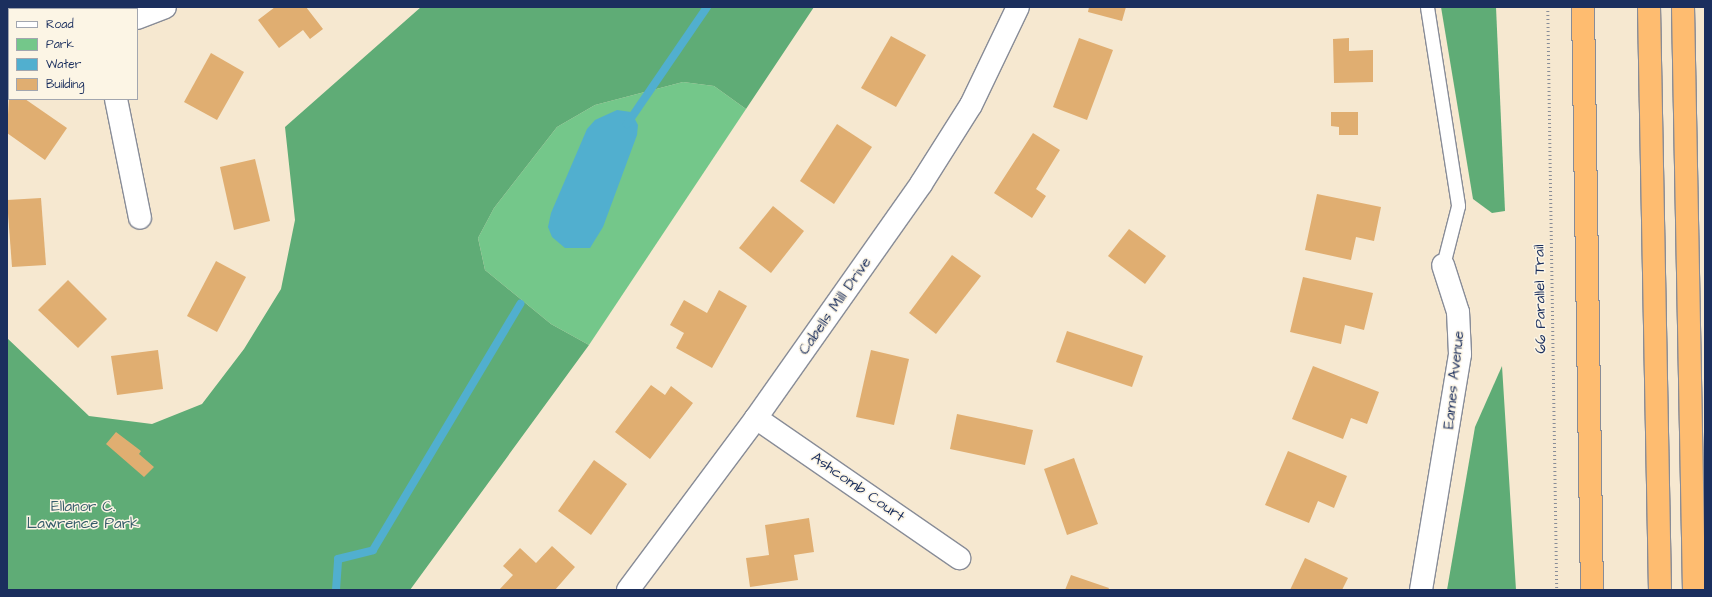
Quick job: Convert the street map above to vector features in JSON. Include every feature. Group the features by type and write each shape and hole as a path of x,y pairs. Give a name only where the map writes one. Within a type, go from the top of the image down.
{"highway":[{"path":"1584,7 1592,590"},
{"path":"1649,7 1660,590"},
{"path":"1682,7 1694,590"}],"street":[{"path":"138,18 164,7"},
{"name":"Cabells Mill Drive","path":"628,590 756,418 963,118 994,61 1018,7"},
{"path":"116,100 140,218"},
{"name":"Eames Avenue","path":"1421,590 1460,354 1458,312 1443,265"},
{"name":"Ashcomb Court","path":"756,418 959,558"}],"lane":[{"name":"Eames Avenue","path":"1427,7 1458,206 1443,265"}],"path":[{"name":"66 Parallel Trail","path":"1548,7 1556,590"}],"green space":[{"name":"Ellanor C. Lawrence Park","path":"421,7 814,7 746,109 714,86 683,82 595,105 557,127 494,208 478,238 485,270 551,324 589,345 410,590 7,590 7,338 89,416 152,424 202,404 244,349 281,289 295,220 285,127"},
{"path":"1441,7 1496,7 1505,211 1492,213 1473,199"},
{"path":"683,82 714,86 746,109 589,345 551,324 485,270 478,238 494,208 557,127 595,105"},
{"path":"1502,366 1516,590 1447,590 1475,427"}],"water":[{"path":"617,110 631,112 638,125 637,135 603,227 590,248 565,248 552,237 548,227 551,213 587,129 595,120"}],"building":[{"path":"275,7 306,7 323,29 310,39 303,30 279,48 258,20"},
{"path":"1089,7 1126,7 1122,21 1088,12"},
{"path":"891,36 926,55 896,107 861,88"},
{"path":"1079,38 1113,50 1087,120 1053,107"},
{"path":"1349,38 1349,51 1373,50 1373,82 1334,83 1333,39"},
{"path":"211,53 244,72 217,120 184,102"},
{"path":"9,100 26,100 67,128 45,160 7,133"},
{"path":"1331,112 1358,112 1358,135 1339,135 1339,127 1331,126"},
{"path":"837,124 872,147 834,204 800,181"},
{"path":"1033,133 1060,150 1036,189 1046,196 1032,218 994,193"},
{"path":"255,159 270,221 234,230 220,167"},
{"path":"1317,194 1381,207 1374,241 1356,237 1351,260 1305,250"},
{"path":"41,198 46,265 12,267 7,200"},
{"path":"773,206 804,231 771,273 739,248"},
{"path":"1129,229 1166,256 1145,284 1108,256"},
{"path":"952,255 981,276 936,334 909,313"},
{"path":"216,261 246,277 217,332 187,316"},
{"path":"1303,277 1373,293 1364,330 1345,325 1341,344 1290,332"},
{"path":"68,280 107,319 78,348 38,310"},
{"path":"719,290 747,306 712,368 676,348 684,333 670,325 684,300 707,313"},
{"path":"1067,331 1143,356 1132,387 1056,362"},
{"path":"158,350 163,389 117,395 111,356"},
{"path":"871,350 909,359 894,425 856,417"},
{"path":"1313,366 1379,392 1367,424 1351,418 1343,439 1292,419"},
{"path":"651,385 665,395 671,386 693,403 650,459 615,432"},
{"path":"957,414 1033,430 1025,465 950,449"},
{"path":"116,432 141,451 139,454 154,467 144,477 106,444"},
{"path":"1288,451 1347,476 1334,508 1318,501 1309,523 1265,505"},
{"path":"1074,458 1098,524 1067,535 1044,469"},
{"path":"594,460 627,484 591,535 558,511"},
{"path":"809,518 814,552 794,555 798,580 750,587 746,558 769,555 765,525"},
{"path":"552,546 575,567 555,590 499,590 513,575 503,566 520,548 536,563"},
{"path":"1305,558 1348,578 1342,590 1290,590"},
{"path":"1071,575 1109,588 1108,590 1065,590"}],"waterway":[{"path":"627,124 707,7"},
{"path":"336,590 338,559 373,550 520,304"}]}
